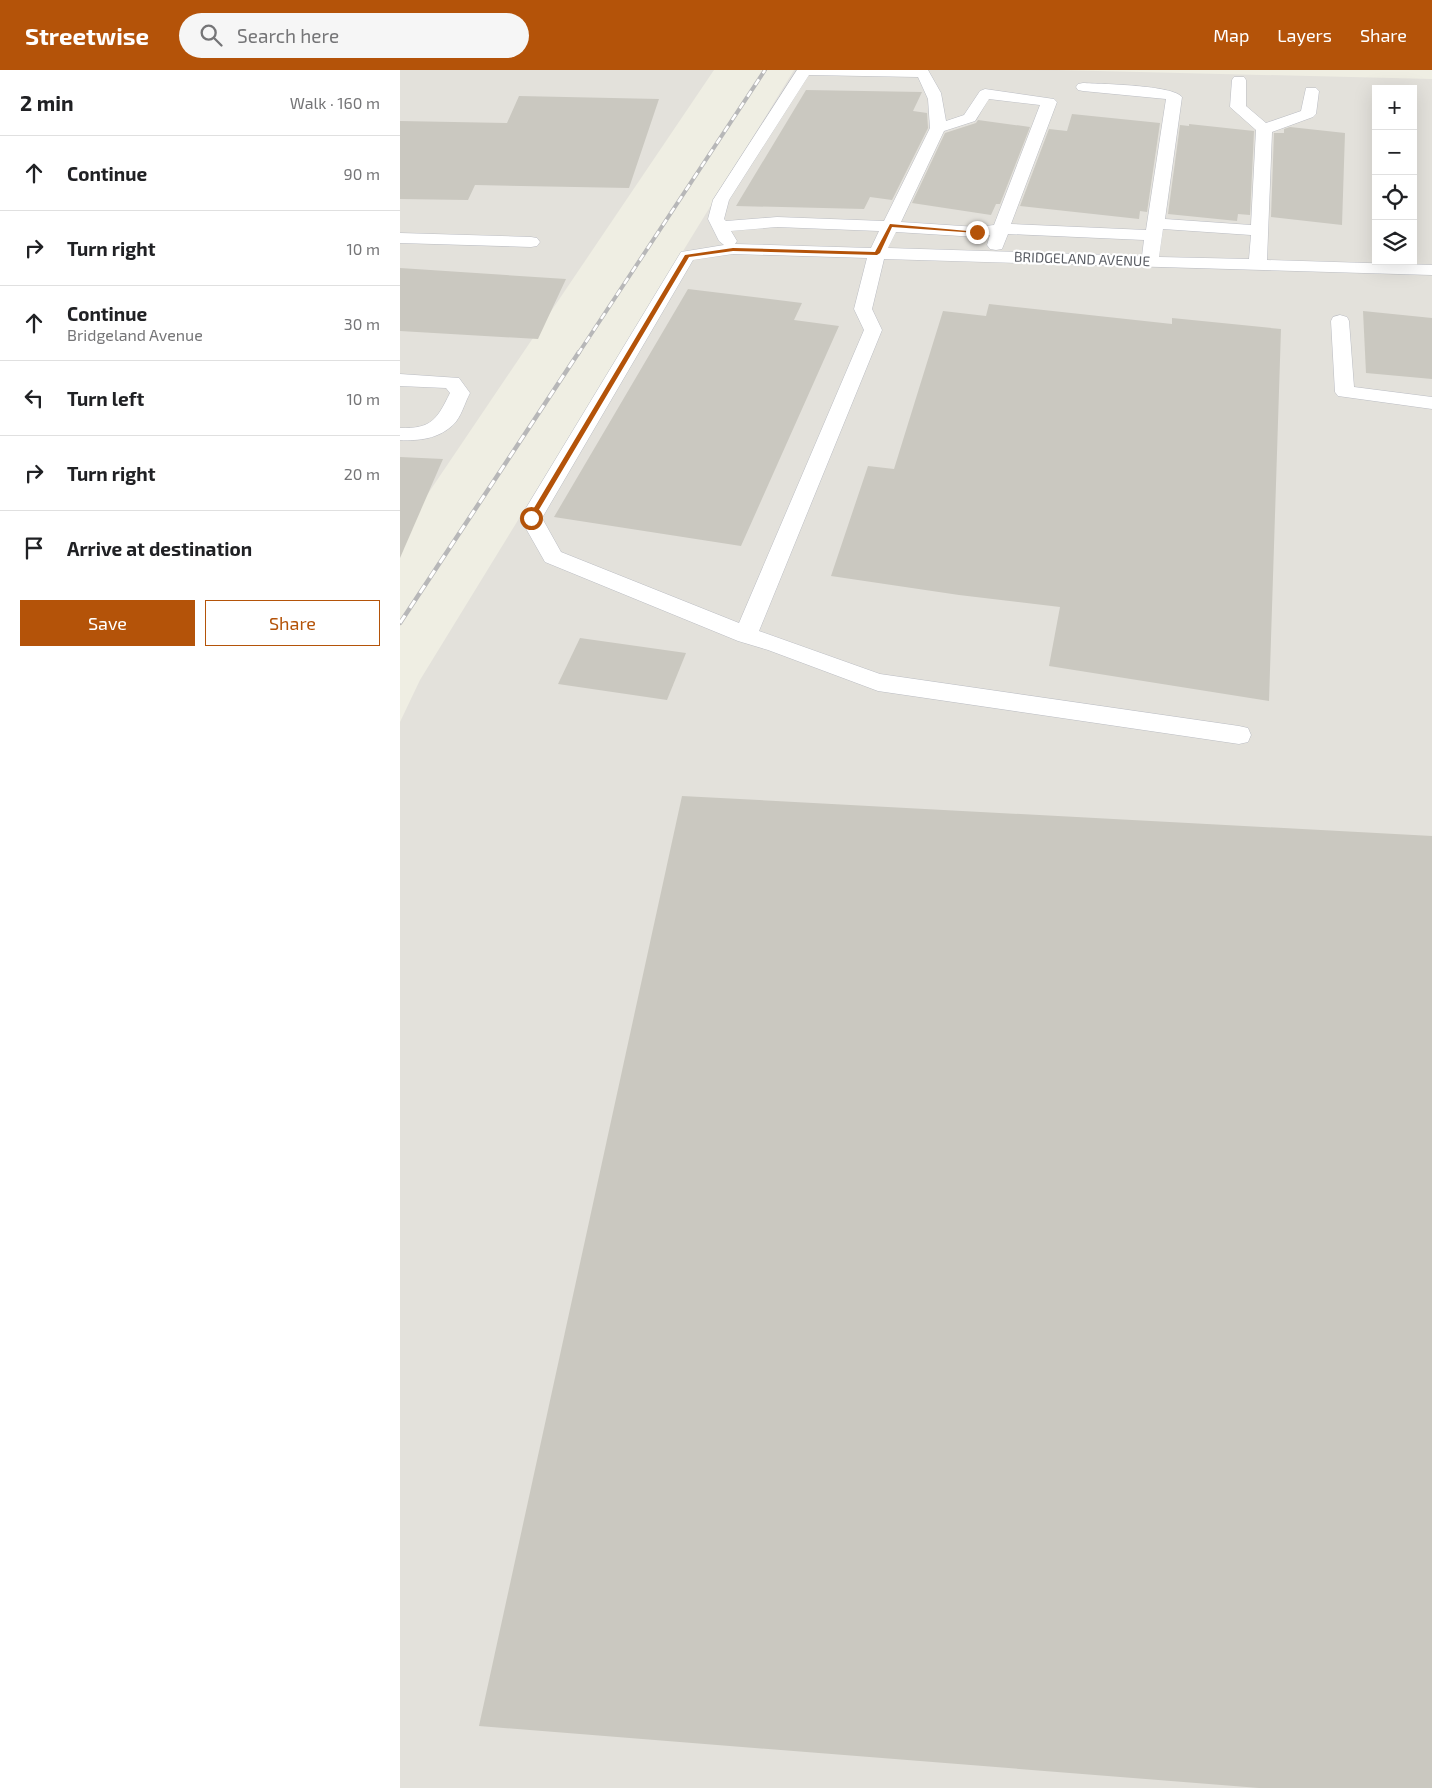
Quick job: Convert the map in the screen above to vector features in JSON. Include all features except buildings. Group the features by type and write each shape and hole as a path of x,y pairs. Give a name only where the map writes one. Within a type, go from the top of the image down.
{"street":[{"path":"733,249 716,219 721,200 804,71 923,73 933,88 938,102 938,128 877,253 863,310 873,330 746,635 776,644 878,682 1239,735"},
{"path":"1239,80 1238,107 1264,129"},
{"path":"1083,87 1164,93 1174,98 1150,261"},
{"path":"1264,129 1308,114 1311,91"},
{"path":"938,128 970,118 985,94 1049,102 992,256"},
{"path":"1258,265 1264,129"},
{"path":"721,227 777,222 890,226 977,232 1002,229 1259,231"},
{"path":"400,238 530,242"},
{"name":"BRIDGELAND AVENUE","path":"746,635 553,557 531,518 687,256 733,249 1432,270"},
{"path":"1340,321 1345,392 1432,402"},
{"path":"400,380 452,382 460,394 446,422 421,435 400,434"}],"shaded area":[{"path":"400,70 714,70 400,535"},
{"path":"794,70 1057,70 1432,79 1432,1788 400,1788 400,722 420,680"}],"railway":[{"path":"578,354 765,70"},
{"path":"400,623 579,352"}],"route":[{"path":"531,518 687,256 733,249 877,253 890,226 977,232"}]}
